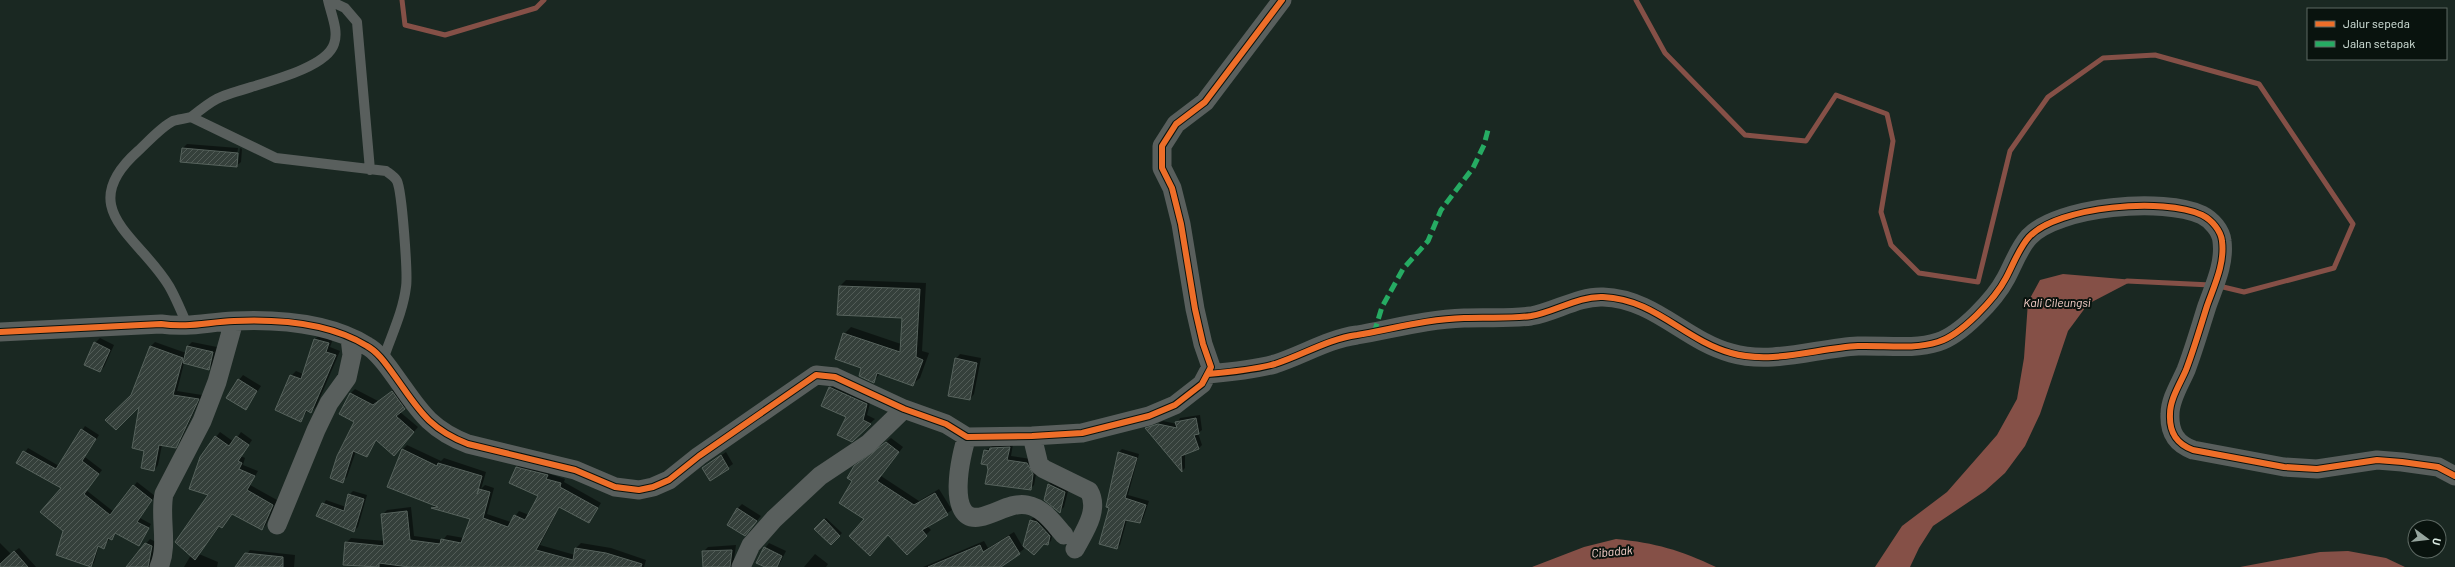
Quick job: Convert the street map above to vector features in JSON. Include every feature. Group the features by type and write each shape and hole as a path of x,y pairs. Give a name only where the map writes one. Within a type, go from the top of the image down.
{"street":[{"path":"0,332 161,324 188,327 234,321 312,324 368,346 383,360 426,418 439,431 468,444 575,470 615,487 627,489 653,487 669,480 699,456 816,375 835,377 904,409 946,424 967,437 1032,436 1082,433 1149,416 1175,405 1202,384 1212,367 1203,344 1195,309 1181,224 1172,188 1162,168 1162,146 1176,124 1205,102 1282,0"},
{"path":"1208,374 1241,371 1276,363 1324,343 1357,335 1462,318 1533,316 1599,297 1624,300 1645,306 1714,346 1731,354 1751,357 1784,356 1858,346 1922,346 1942,341 1957,331 1994,298 2025,240 2039,227 2059,219 2118,206 2176,207 2205,216 2216,226 2222,240 2220,269 2195,345 2176,391 2170,412 2172,433 2181,445 2193,450 2284,467 2317,469 2377,460 2438,467 2455,476"},
{"path":"159,567 162,552 162,505 164,494 202,421 217,382 234,321"},
{"path":"277,525 329,403 347,378 352,355 350,338"},
{"path":"741,567 751,545 774,519 820,476 868,444 904,409"},
{"path":"967,437 958,480 960,502 966,513 979,517 1018,505 1026,505 1045,514 1070,542 1090,521 1092,497 1089,491 1044,469 1039,465 1032,436"}],"lane":[{"path":"188,327 169,286 147,256 126,236 117,220 112,206 110,189 122,165 172,121 190,117 219,97 286,76 326,57 334,46 336,34 328,0"},
{"path":"328,0 345,8 357,22 370,170"},
{"path":"190,117 276,158 386,171 397,182 400,199 406,278 403,306 383,360"}],"water":[{"name":"Kali Cileungsi","path":"2063,274 2134,280 2088,304 2068,331 2040,414 2025,446 2005,473 1985,491 1933,526 1919,548 1910,567 1875,567 1902,526 1947,492 1997,435 2017,399 2024,358 2028,302 2040,280"},
{"name":"Cibadak","path":"1616,539 1668,548 1716,567 1532,567 1584,547"},
{"path":"2348,551 2386,558 2405,567 2240,567 2320,552"}],"building":[{"path":"182,148 238,153 237,167 180,162"},
{"path":"839,286 920,289 916,357 923,360 913,386 877,373 874,383 859,376 861,368 835,359 843,333 900,352 902,318 837,315"},
{"path":"314,339 329,343 326,352 336,355 311,413 306,410 301,422 275,410 290,375 301,379"},
{"path":"94,342 110,350 100,372 84,365"},
{"path":"150,346 183,358 173,395 199,399 176,448 159,445 154,471 141,468 144,451 132,448 139,407 116,430 105,420 131,395"},
{"path":"187,346 213,352 209,370 183,363"},
{"path":"955,358 977,363 970,400 948,396"},
{"path":"238,379 257,391 246,410 226,398"},
{"path":"829,387 867,404 863,420 871,424 852,442 837,435 846,417 821,406"},
{"path":"392,391 405,409 396,416 414,432 394,456 376,440 367,457 353,451 343,483 330,478 337,456 354,422 339,414 350,393 373,405"},
{"path":"1196,418 1199,434 1194,435 1199,449 1181,456 1182,472 1145,428 1158,424 1177,428 1175,422"},
{"path":"81,429 96,439 82,461 99,474 84,494 110,515 133,485 152,500 137,522 149,528 139,546 115,533 112,540 108,538 104,549 98,546 91,567 56,555 63,531 40,512 61,488 16,463 23,451 56,469"},
{"path":"215,436 229,446 236,436 249,445 238,461 242,463 239,469 255,476 247,490 273,505 262,530 232,514 222,528 219,526 195,560 175,542 208,495 189,489 200,457"},
{"path":"886,442 899,452 877,481 914,505 935,493 948,515 922,530 927,536 907,555 888,535 870,556 849,536 864,519 839,503 852,481 847,478 854,466"},
{"path":"1010,447 1007,460 1027,463 1033,474 1031,490 985,484 988,470 987,465 981,464 984,450 989,451 990,448"},
{"path":"402,449 437,466 438,463 482,476 477,494 479,489 490,492 483,518 508,527 514,515 525,520 538,496 509,483 516,467 548,475 546,479 561,483 560,487 598,508 589,523 559,507 536,550 573,560 575,548 606,553 642,564 641,567 409,567 379,563 379,567 343,565 345,542 384,546 381,514 407,511 410,540 440,544 441,539 461,543 470,519 431,508 438,507 387,487"},
{"path":"1118,452 1137,458 1125,498 1146,505 1140,523 1125,520 1117,549 1099,544 1109,508 1106,507"},
{"path":"721,455 729,469 710,481 702,468"},
{"path":"1048,484 1065,492 1060,513 1044,500"},
{"path":"348,494 364,499 354,532 316,516 322,503 344,511"},
{"path":"737,508 757,521 745,536 727,525"},
{"path":"824,519 840,536 831,545 814,529"},
{"path":"1030,520 1037,522 1050,536 1048,545 1044,544 1034,555 1023,546"},
{"path":"1009,536 1020,554 1001,567 928,567 980,545 983,552"},
{"path":"145,543 152,546 148,567 126,567"},
{"path":"764,547 782,556 777,567 765,567 756,563"},
{"path":"732,550 730,567 703,567 702,551"},
{"path":"14,551 28,567 0,567 0,564"},
{"path":"245,553 283,557 283,567 235,567"}],"waterway":[{"path":"402,0 405,25 445,35 536,8 544,0"},
{"path":"1636,0 1665,53 1745,135 1806,141 1836,95 1887,114 1893,141 1881,212 1891,245 1919,273 1978,282 2010,151 2048,97 2103,58 2155,55 2259,84 2353,224 2334,268 2244,292 2219,286"},
{"path":"2127,281 2211,285"}],"marked path":[{"path":"1374,333 1382,307 1403,269 1428,241 1441,210 1473,168 1484,145 1489,126"}],"cycle path":[{"path":"0,332 161,324 189,325 251,321 285,322 319,327 352,338 375,352 425,416 433,424 454,438 468,444 575,470 615,487 639,490 653,487 669,480 699,456 816,375 835,377 904,409 946,424 967,437 1032,436 1082,433 1149,416 1175,405 1202,384 1211,367 1203,344 1195,309 1181,224 1172,188 1162,168 1162,146 1176,124 1205,102 1282,0"},
{"path":"1208,374 1234,372 1275,364 1346,337 1437,320 1531,316 1594,297 1622,299 1638,305 1654,312 1714,347 1731,353 1747,356 1778,357 1858,346 1919,346 1938,342 1947,338 1967,324 1986,306 2006,278 2025,241 2043,226 2063,218 2086,212 2112,208 2163,206 2185,210 2206,217 2218,230 2221,237 2223,250 2218,275 2189,362 2170,408 2171,427 2178,441 2187,448 2193,450 2284,467 2317,469 2377,460 2438,467 2455,476"}]}
